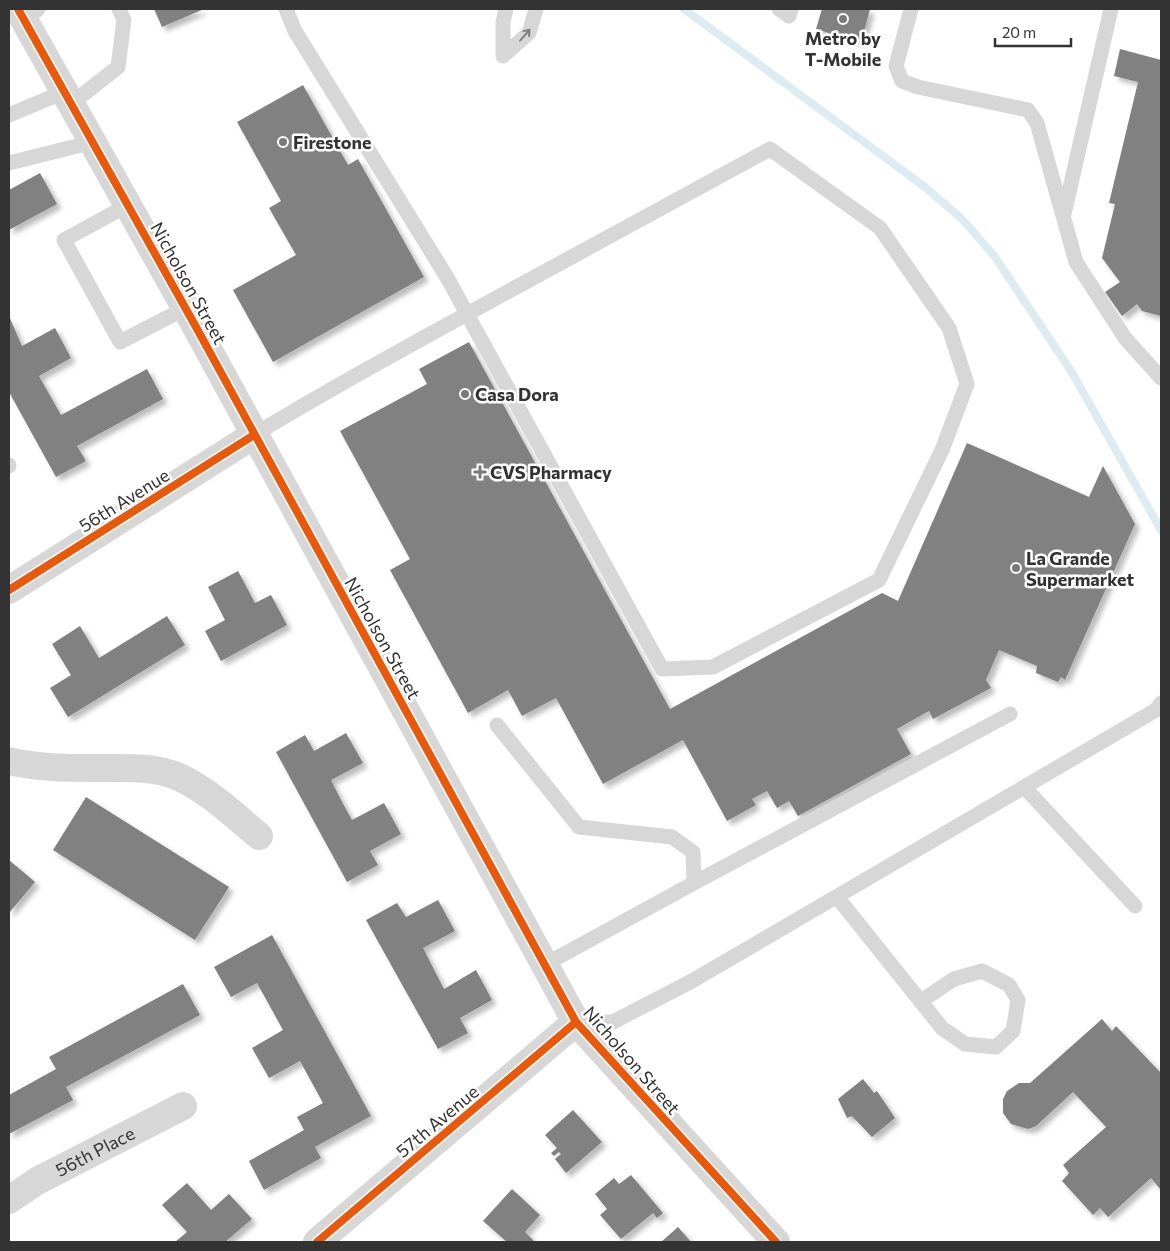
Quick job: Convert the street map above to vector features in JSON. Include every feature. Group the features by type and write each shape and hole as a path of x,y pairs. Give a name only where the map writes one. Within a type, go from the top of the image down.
{"street":[{"name":"Nicholson Street","path":"27,13 67,98 186,308 576,1022 776,1242"},
{"name":"56th Avenue","path":"9,590 254,435"},
{"path":"9,761 27,765 137,768 160,771 179,777 216,800 259,836"},
{"name":"57th Avenue","path":"317,1242 576,1022"},
{"name":"56th Place","path":"9,1200 37,1181 183,1106"}],"lane":[{"path":"11,109 67,98 118,67 124,20 119,9"},
{"path":"254,435 314,398 467,314 770,149 880,228 950,328 967,384 942,450 879,580 713,667 662,669 467,314 448,280 295,31 286,9"},
{"path":"506,9 503,22 503,56 529,33 536,9"},
{"path":"779,9 789,16 791,9"},
{"path":"911,9 896,66 902,81 918,88 1028,110 1037,123 1076,262 1125,338 1161,378"},
{"path":"1063,216 1111,9"},
{"path":"9,163 93,142"},
{"path":"128,204 64,240 120,342 186,308"},
{"path":"576,1022 613,1022 692,981 1025,788 1156,710 1161,703"},
{"path":"544,965 1010,714"},
{"path":"497,725 580,827 672,837 693,852 694,884"},
{"path":"1025,788 1135,906"},
{"path":"837,897 942,1028 965,1044 996,1047 1013,1032 1018,1000 1009,985 982,971 954,979 921,1001"}],"building":[{"path":"154,9 204,9 162,27"},
{"name":"Metro by T-Mobile","path":"822,9 870,9 861,43 816,29"},
{"path":"1120,49 1161,60 1161,316 1142,311 1137,304 1122,316 1105,292 1120,282 1102,258 1115,204 1109,203 1138,82 1114,76"},
{"path":"303,85 348,165 358,159 424,277 273,362 233,290 296,255 269,208 281,201 237,122"},
{"path":"40,173 57,204 9,230 9,190"},
{"path":"9,316 22,346 55,328 71,358 39,376 61,415 147,369 163,399 77,446 86,461 56,477 9,392"},
{"path":"469,342 670,709 882,593 898,601 967,443 1089,497 1103,466 1135,524 1065,680 1061,677 1058,682 1036,673 1037,666 999,650 986,680 991,688 933,719 929,711 897,729 911,754 798,816 789,801 777,808 767,791 752,799 756,805 727,821 683,740 603,784 556,698 522,716 508,690 468,713 390,570 410,559 340,431 427,384 419,369"},
{"path":"238,571 255,603 271,595 287,625 221,661 205,631 225,620 208,587"},
{"path":"167,616 185,645 68,717 50,688 71,675 52,644 80,626 99,658"},
{"path":"346,733 363,763 331,780 341,800 352,820 384,803 401,834 370,851 378,865 347,882 276,752 305,735 314,751"},
{"path":"86,797 229,887 195,940 53,850"},
{"path":"9,860 35,882 9,913"},
{"path":"438,900 455,931 423,948 444,989 476,970 492,1000 460,1018 468,1033 438,1049 366,920 397,903 406,917"},
{"path":"272,935 371,1116 315,1147 321,1158 264,1190 249,1161 304,1130 297,1117 323,1103 300,1061 269,1078 252,1048 283,1030 257,983 231,997 214,967"},
{"path":"183,984 200,1015 66,1087 73,1100 9,1134 9,1095 56,1069 49,1057"},
{"path":"1102,1019 1112,1031 1116,1026 1161,1073 1161,1190 1151,1178 1108,1217 1100,1208 1093,1215 1062,1181 1069,1173 1063,1165 1106,1127 1073,1092 1036,1126 1028,1129 1011,1124 1003,1113 1003,1099 1007,1091 1019,1083 1030,1083"},
{"path":"863,1079 874,1093 877,1091 895,1118 872,1137 852,1116 847,1118 838,1099"},
{"path":"573,1110 602,1142 566,1173 555,1159 561,1154 559,1152 554,1156 551,1153 557,1148 545,1135"},
{"path":"631,1175 663,1213 657,1218 653,1213 621,1239 600,1215 607,1209 595,1194 614,1178 619,1184"},
{"path":"187,1183 211,1210 229,1194 252,1219 225,1242 175,1242 187,1232 162,1205"},
{"path":"512,1189 540,1215 525,1232 533,1242 507,1242 483,1221"},
{"path":"678,1227 691,1242 661,1242"}],"waterway":[{"path":"684,9 925,187 963,220 995,257 1071,371 1161,530"}],"cycle path":[{"path":"18,9 196,327 576,1022 776,1242"},
{"path":"9,590 254,435"},
{"path":"317,1242 576,1022"}],"place":[{"name":"Metro by T-Mobile","path":"843,19"},
{"name":"Firestone","path":"283,142"},
{"name":"Casa Dora","path":"465,394"},
{"name":"CVS Pharmacy","path":"480,472"},
{"name":"La Grande Supermarket","path":"1016,568"}]}
